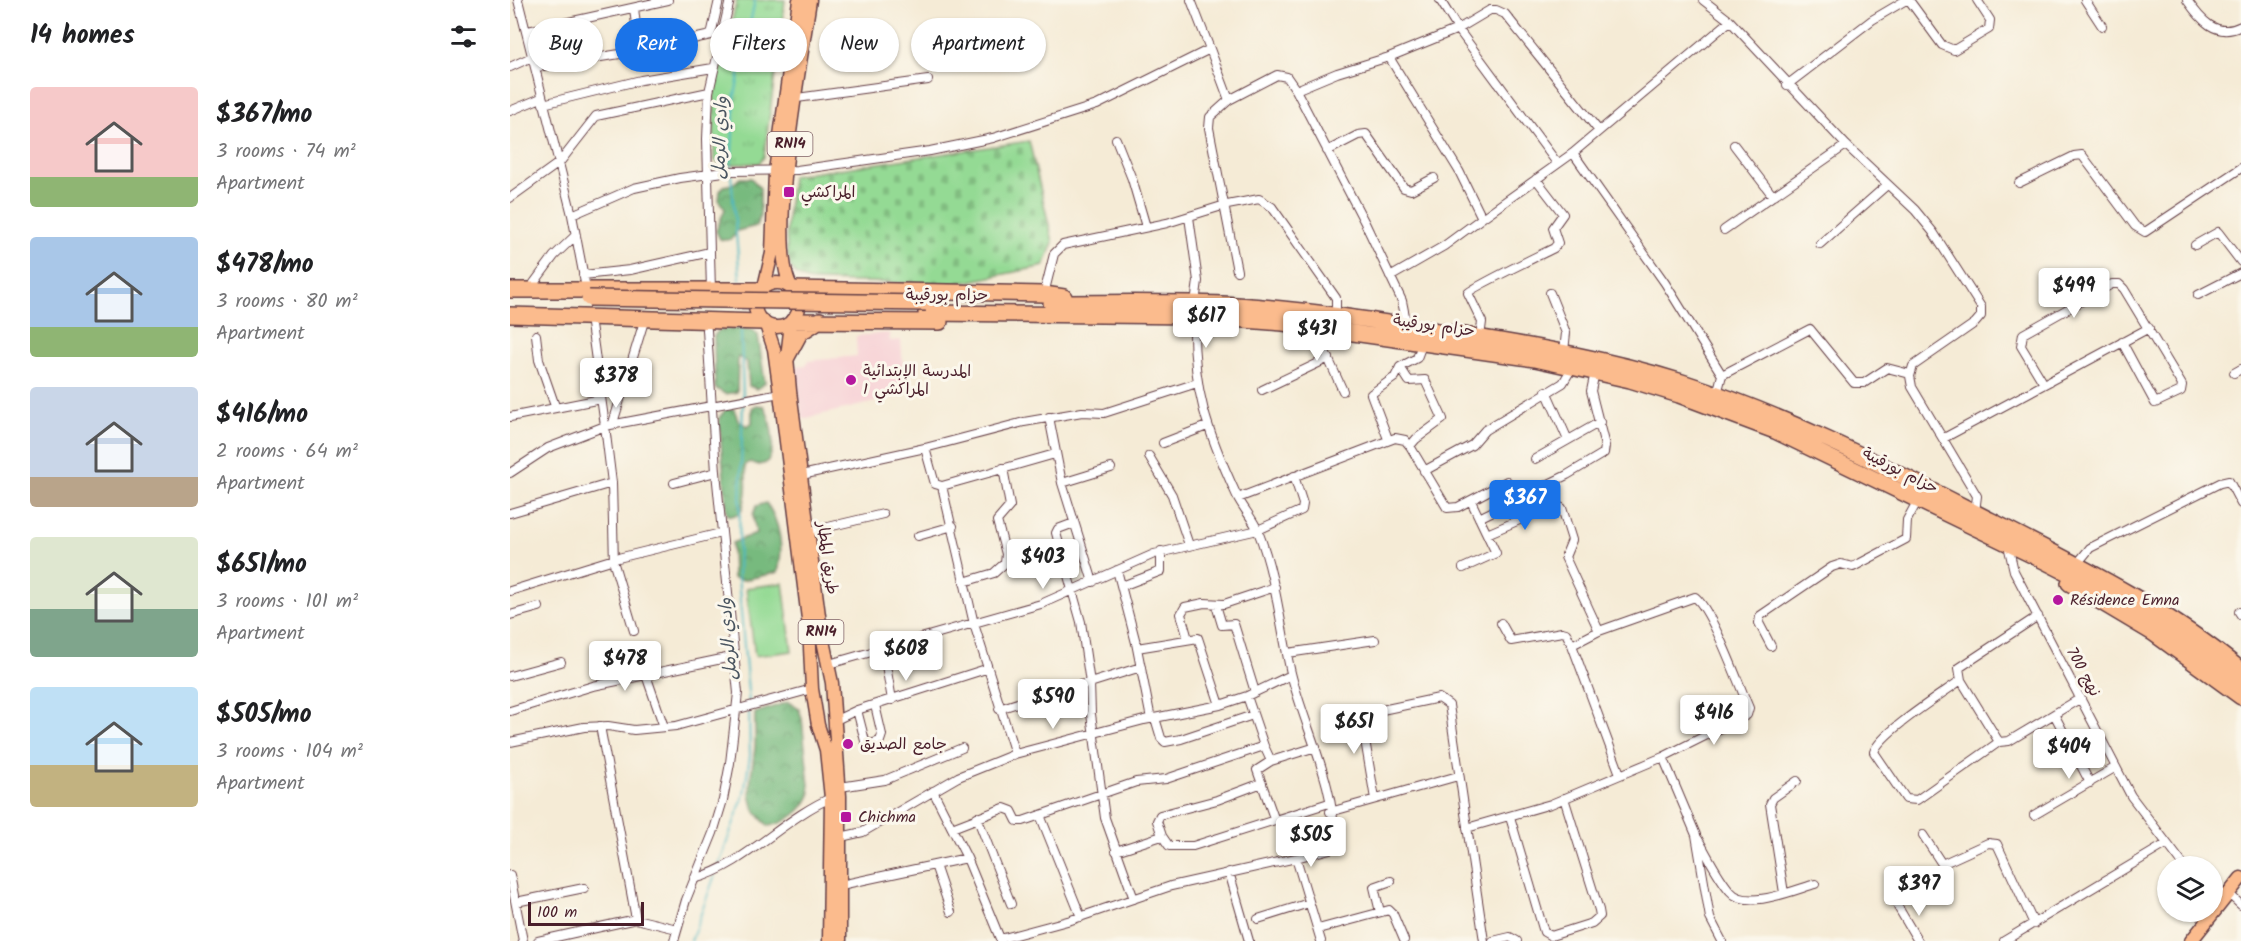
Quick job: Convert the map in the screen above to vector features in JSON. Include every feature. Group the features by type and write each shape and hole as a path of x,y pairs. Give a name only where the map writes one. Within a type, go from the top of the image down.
{"highway":[{"path":"510,290 763,288"},
{"path":"793,289 1044,294 1099,309"},
{"name":"حزام بورقيبة","path":"510,296 587,296 926,308 1195,310 1336,316 1564,351 1634,367 1718,394 1826,439 1975,512 2174,635 2241,684"},
{"path":"510,315 587,296 645,318 764,323"},
{"name":"حزام بورقيبة","path":"510,306 587,296"},
{"path":"792,322 821,320 1035,321 1099,309"},
{"name":"حزام بورقيبة","path":"1195,310 1573,366 1679,395 1730,413 1819,451 2008,545 2046,555 2151,607 2223,655 2241,670"},
{"path":"787,357 800,333 821,320"},
{"path":"2046,555 2081,559 2186,620 2241,660"},
{"path":"2046,555 2068,583 2153,633 2241,697"}],"main road":[{"name":"RN14","path":"763,288 772,253 800,0"},
{"name":"RN14","path":"807,21 810,0"},
{"path":"807,38 817,0"},
{"name":"RN14","path":"793,289 784,269 782,253 781,171 797,98 800,72"},
{"path":"780,283 793,289 800,303 800,310 792,322 778,328 764,323 755,304 763,288 780,283"},
{"name":"طريق المطار","path":"792,322 787,357 788,422 795,476 812,689 818,725 837,794"},
{"name":"طريق المطار","path":"764,323 774,349 780,393 788,422"},
{"name":"طريق المطار","path":"795,476 807,532 836,722 835,886 840,941"},
{"path":"810,656 828,659"},
{"path":"818,725 836,722"},
{"path":"2223,897 2229,894 2241,878"},
{"name":"طريق المطار","path":"829,941 835,886"},
{"path":"2191,941 2203,922"}],"street":[{"path":"518,0 528,31"},
{"path":"591,18 668,0"},
{"path":"715,18 719,0"},
{"path":"725,18 730,0"},
{"path":"1191,0 1229,100"},
{"path":"1440,0 1458,29 1557,164"},
{"path":"1703,0 1730,21 1845,145 1915,210 1933,232 1982,310 1982,316 1975,323 1913,366 1910,374 1912,387 1977,496 1975,512"},
{"path":"1787,85 1872,20 1907,0 1941,45 1954,50 1989,29 1990,20 1977,0"},
{"path":"2085,0 2102,26"},
{"path":"2187,0 2206,24 2229,31 2241,26"},
{"path":"634,9 635,18"},
{"path":"1296,90 1337,73 1389,57 1458,29 1490,10 1496,10 1505,15 1599,131"},
{"path":"1390,277 1444,246 1573,153 1730,21"},
{"path":"572,215 634,188 707,174 781,171 930,151 993,138 1097,105 1210,49"},
{"path":"1389,57 1459,171 1482,218"},
{"path":"510,67 528,59"},
{"path":"510,111 542,101 641,80 710,68"},
{"path":"538,72 542,101 560,162 572,215 587,296 601,399 609,424 615,572 634,631"},
{"path":"510,282 534,283 587,296 711,287 707,174 709,92 712,72"},
{"path":"1237,271 1222,206 1209,124 1213,114 1229,100 1277,75 1287,77 1296,90 1365,223 1402,301 1407,326"},
{"path":"797,98 928,80"},
{"path":"510,198 560,162 600,114 709,92"},
{"path":"1327,151 1359,135 1366,134 1404,188 1411,190 1434,178"},
{"path":"1116,139 1132,179 1146,227"},
{"path":"1734,145 1773,196"},
{"path":"1724,230 1845,145"},
{"path":"1573,153 1682,308 1722,375 1718,394"},
{"path":"2019,183 2074,156 2082,155 2135,226 2145,232 2241,168"},
{"path":"1480,337 1482,322 1468,293 1471,288 1514,269 1554,248 1558,243 1553,228 1563,214 1536,179"},
{"path":"1820,244 1887,185"},
{"path":"1044,294 1046,277 1058,248 1069,243 1189,217 1252,199 1267,202 1336,298 1336,316"},
{"path":"933,791 967,858 1001,940 1081,917 1171,886 1296,858 1330,849 1334,845 1329,803 1316,747 1292,675 1275,587 1258,530 1238,498 1207,426 1197,383 1193,355 1198,274 1189,217"},
{"path":"2195,245 2218,232 2241,262"},
{"path":"534,283 554,256 576,235"},
{"path":"587,296 630,270 710,252"},
{"path":"2198,295 2241,273"},
{"path":"2044,384 2021,346 2023,334 2112,284 2124,289 2183,388 2158,403 2153,401 2122,342"},
{"path":"1550,293 1566,333 1564,351"},
{"path":"609,424 645,318"},
{"path":"1318,327 1319,338 1343,391"},
{"path":"1944,438 2149,328"},
{"path":"1722,375 1810,329 1854,383 1864,383 1887,368 1910,374"},
{"path":"674,941 723,801 737,709 736,656 721,533 707,330"},
{"path":"536,335 539,360 555,406"},
{"path":"1388,439 1371,394 1395,377 1400,367 1417,358 1423,342"},
{"path":"1262,390 1329,358"},
{"path":"1424,471 1472,445 1485,430 1546,391 1563,383 1573,366"},
{"path":"1400,367 1408,381 1425,380 1443,419 1416,439 1410,447"},
{"path":"1479,518 1598,458 1605,446 1591,391 1595,372"},
{"path":"795,476 925,448 1048,417 1082,412 1104,413 1197,383"},
{"path":"1546,391 1568,440"},
{"path":"510,472 548,448 609,424 780,393"},
{"path":"510,417 555,406 601,399"},
{"path":"1048,417 1062,483 1093,582"},
{"path":"1535,459 1600,422"},
{"path":"1163,443 1207,426"},
{"path":"1238,498 1388,439 1401,438 1410,447 1447,508 1455,508 1471,501 1507,481"},
{"path":"925,448 935,484 942,486 1055,454"},
{"path":"1149,456 1172,495 1189,545"},
{"path":"964,582 994,573 1005,563 1006,554 997,521 1010,507 1003,468"},
{"path":"1062,483 1112,468"},
{"path":"674,483 716,472"},
{"path":"828,659 883,648 974,624 1071,592 1161,551 1258,530 1302,510 1303,504 1294,476"},
{"path":"2081,559 2090,548 2220,483 2229,480 2241,504"},
{"path":"510,513 612,483"},
{"path":"942,486 974,624 1015,754"},
{"path":"1771,646 1759,623 1760,616 1832,567 1841,564 1853,567 1906,538 1907,519 1918,500"},
{"path":"1463,568 1495,555 1471,501"},
{"path":"1487,534 1554,505 1562,508 1572,540 1564,557 1599,631"},
{"path":"807,532 883,514"},
{"path":"1074,524 1058,529 1056,533 1083,633 1101,795 1107,828 1134,899"},
{"path":"918,536 953,526"},
{"path":"510,591 614,559 721,533"},
{"name":"نهج 700","path":"2008,545 2014,571 2131,796 2176,856"},
{"path":"1122,586 1161,572 1161,551"},
{"path":"1117,570 1153,718 1161,738 1165,742 1182,740 1253,715"},
{"path":"1188,639 1182,610 1204,603 1216,605 1275,587"},
{"path":"1467,828 1510,817 1564,798 1663,757 1749,712 1724,650 1702,606 1695,597 1599,631 1572,645"},
{"path":"1216,605 1222,625 1232,623 1234,625 1256,692"},
{"path":"510,615 539,607"},
{"path":"1999,742 1961,680 1959,668 2038,616"},
{"path":"1501,623 1511,641 1566,633 1620,774"},
{"path":"1137,648 1188,639 1200,640 1220,705"},
{"path":"1288,654 1375,640"},
{"path":"883,648 891,700"},
{"path":"510,711 593,686 736,656"},
{"path":"510,676 561,662"},
{"path":"999,709 1141,667"},
{"path":"836,722 857,710 987,669"},
{"path":"646,675 664,727"},
{"path":"835,838 863,832 958,777 1015,754 1094,732 1220,705 1247,696 1292,675"},
{"path":"1961,680 1878,743 1874,752 1906,800 1917,800 1999,742 2009,741 2081,698"},
{"path":"510,742 600,726 628,730 664,727 812,689"},
{"path":"1247,696 1271,761"},
{"path":"1375,799 1362,722 1363,714 1439,698 1446,701 1449,705 1484,941"},
{"path":"857,710 865,741 870,744 880,741 882,735 876,705"},
{"path":"2054,714 2090,783"},
{"path":"600,726 636,919"},
{"path":"952,828 1004,808 1012,812 1017,821 1040,815 1141,781 1166,779 1264,746"},
{"path":"1274,818 1257,770 1271,761 1316,747"},
{"path":"694,879 716,873 837,794 885,780 962,748"},
{"path":"1663,757 1696,835 1730,892 1736,896 1755,899 1815,884"},
{"path":"2034,816 2116,767"},
{"path":"1330,812 1458,776"},
{"path":"1784,893 1770,804 1773,798 1797,782"},
{"path":"1262,783 1217,800 1160,815 1157,821 1162,836 1169,846 1185,847 1329,803"},
{"path":"1510,817 1544,932 1551,936 1592,923 1599,916 1599,910 1564,798"},
{"path":"1040,815 1081,917"},
{"path":"977,817 1011,904"},
{"path":"1923,834 1942,864 1988,843 1997,844 2034,924"},
{"path":"1696,835 1710,918 1722,941"},
{"path":"1116,851 1162,836"},
{"path":"2004,941 2166,844"},
{"path":"835,886 967,858"},
{"path":"1296,858 1322,941"},
{"path":"935,865 951,912"},
{"path":"1229,872 1249,941"},
{"path":"510,875 523,941"},
{"path":"1380,912 1374,886 1391,881"},
{"path":"516,902 584,888"},
{"path":"2229,894 2241,905"},
{"path":"1258,919 1309,903"},
{"path":"1898,907 1918,941"},
{"path":"1318,929 1391,911 1404,940"},
{"path":"538,941 636,919 677,929"},
{"path":"1493,941 1510,937 1516,941"}],"shaded area":[{"name":"المدرسة الإبتدائية المراكشي 1","path":"889,333 890,341 901,340 905,395 802,419 795,366 807,365 807,361 857,356 856,336"}],"green space":[{"path":"737,0 785,0 783,18 732,18"},
{"path":"719,72 775,72 764,157 759,163 720,165 714,159 714,92"},
{"path":"1029,141 1053,242 1044,266 956,284 812,281 799,276 791,268 787,232 792,176"},
{"path":"740,178 751,178 760,188 760,215 756,226 737,231 732,238 723,240 716,231 725,209 719,201 720,191 724,186 733,184"},
{"path":"740,328 753,330 758,335 765,383 757,389 749,386 747,362 738,357 737,392 725,394 715,388 714,336 719,330"},
{"path":"756,405 764,406 767,412 771,427 772,451 766,463 759,465 750,462 745,465 746,496 740,514 731,516 727,514 719,418 726,409 734,409 738,420 747,426 752,423 752,408"},
{"path":"766,503 775,518 780,536 781,554 778,572 744,580 733,578 732,543 756,533 753,515 756,506"},
{"path":"783,583 792,651 755,656 746,588"},
{"path":"788,702 799,709 802,719 810,795 803,807 793,816 769,826 754,808 751,799 750,780 755,743 755,713"}],"waterway":[{"name":"وادي الرمل","path":"731,169 735,95 755,0"},
{"name":"وادي الرمل","path":"731,175 740,279"},
{"name":"وادي الرمل","path":"741,329 743,400 738,577 749,703"},
{"name":"وادي الرمل","path":"718,867 744,794 750,756 749,709"},
{"name":"وادي الرمل","path":"691,941 715,875"}],"place":[{"name":"المراكشي","path":"789,192"},
{"name":"المدرسة الإبتدائية المراكشي 1","path":"851,380"},
{"name":"Résidence Emna","path":"2058,600"},
{"name":"جامع الصديق","path":"848,744"},
{"name":"Chichma","path":"846,817"}]}
